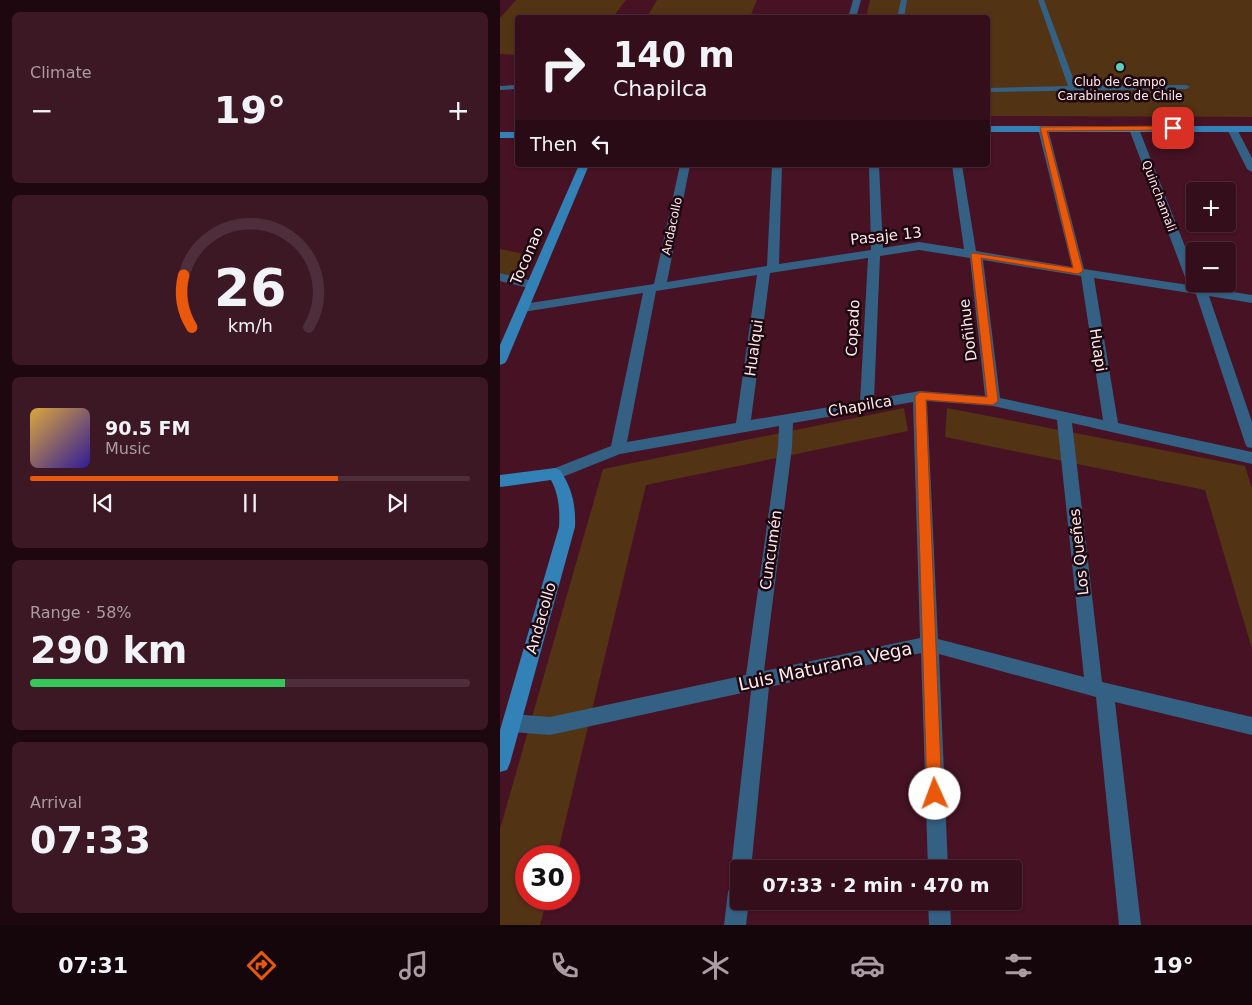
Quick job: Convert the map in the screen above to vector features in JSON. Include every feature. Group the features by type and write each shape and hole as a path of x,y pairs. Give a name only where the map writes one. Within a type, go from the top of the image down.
{"street":[{"path":"853,15 857,0"},
{"path":"1232,128 1252,169"},
{"path":"990,129 1252,128"},
{"name":"Huapi","path":"1042,129 1083,272 1111,427"},
{"name":"Quinchamali","path":"1134,129 1186,261"},
{"path":"500,135 515,134"},
{"name":"Toconao","path":"500,360 583,167"},
{"name":"Andacollo","path":"618,449 685,167"},
{"name":"Hualqui","path":"744,427 768,269 777,167"},
{"name":"Copado","path":"867,405 875,253 874,167"},
{"name":"Doñihue","path":"956,167 973,254 993,401"},
{"name":"Pasaje 13","path":"523,308 920,246 1186,289"},
{"path":"500,277 533,285"},
{"name":"Quinchamali","path":"1198,292 1252,443"},
{"name":"Pasaje 13","path":"1205,292 1252,299"},
{"path":"920,396 938,860"},
{"name":"Chapilca","path":"500,480 555,474 618,449 920,396 993,401 1252,458"},
{"name":"Los Queñes","path":"1064,417 1130,925"},
{"name":"Cuncumén","path":"742,860 757,680 785,447 786,420"},
{"name":"Andacollo","path":"500,763 506,721 567,527 567,498 555,474"},
{"name":"Luis Maturana Vega","path":"506,721 550,726 929,644 1100,689 1252,726"},
{"path":"736,925 737,910"},
{"path":"939,910 940,925"}],"lane":[{"path":"901,15 904,0"},
{"path":"1041,0 1073,89"},
{"path":"500,88 514,87"},
{"path":"990,90 1186,87"}],"shaded area":[{"path":"516,0 626,0 615,15 515,15 515,55 500,54 500,18"},
{"path":"657,0 757,0 751,15 648,15"},
{"name":"Club de Campo Carabineros de Chile","path":"870,0 1252,0 1252,117 990,116 990,15 867,15"},
{"path":"500,249 529,255 520,278 500,273"},
{"path":"904,408 908,431 646,485 560,845 515,845 515,910 544,910 540,925 500,925 500,829 603,469"},
{"path":"947,408 1245,466 1252,488 1252,649 1205,490 945,437"}],"place":[{"name":"Club de Campo Carabineros de Chile","path":"1120,67"}],"route":[{"path":"935,794 920,396 993,401 976,254 1078,271 1042,129 1173,128"}]}
